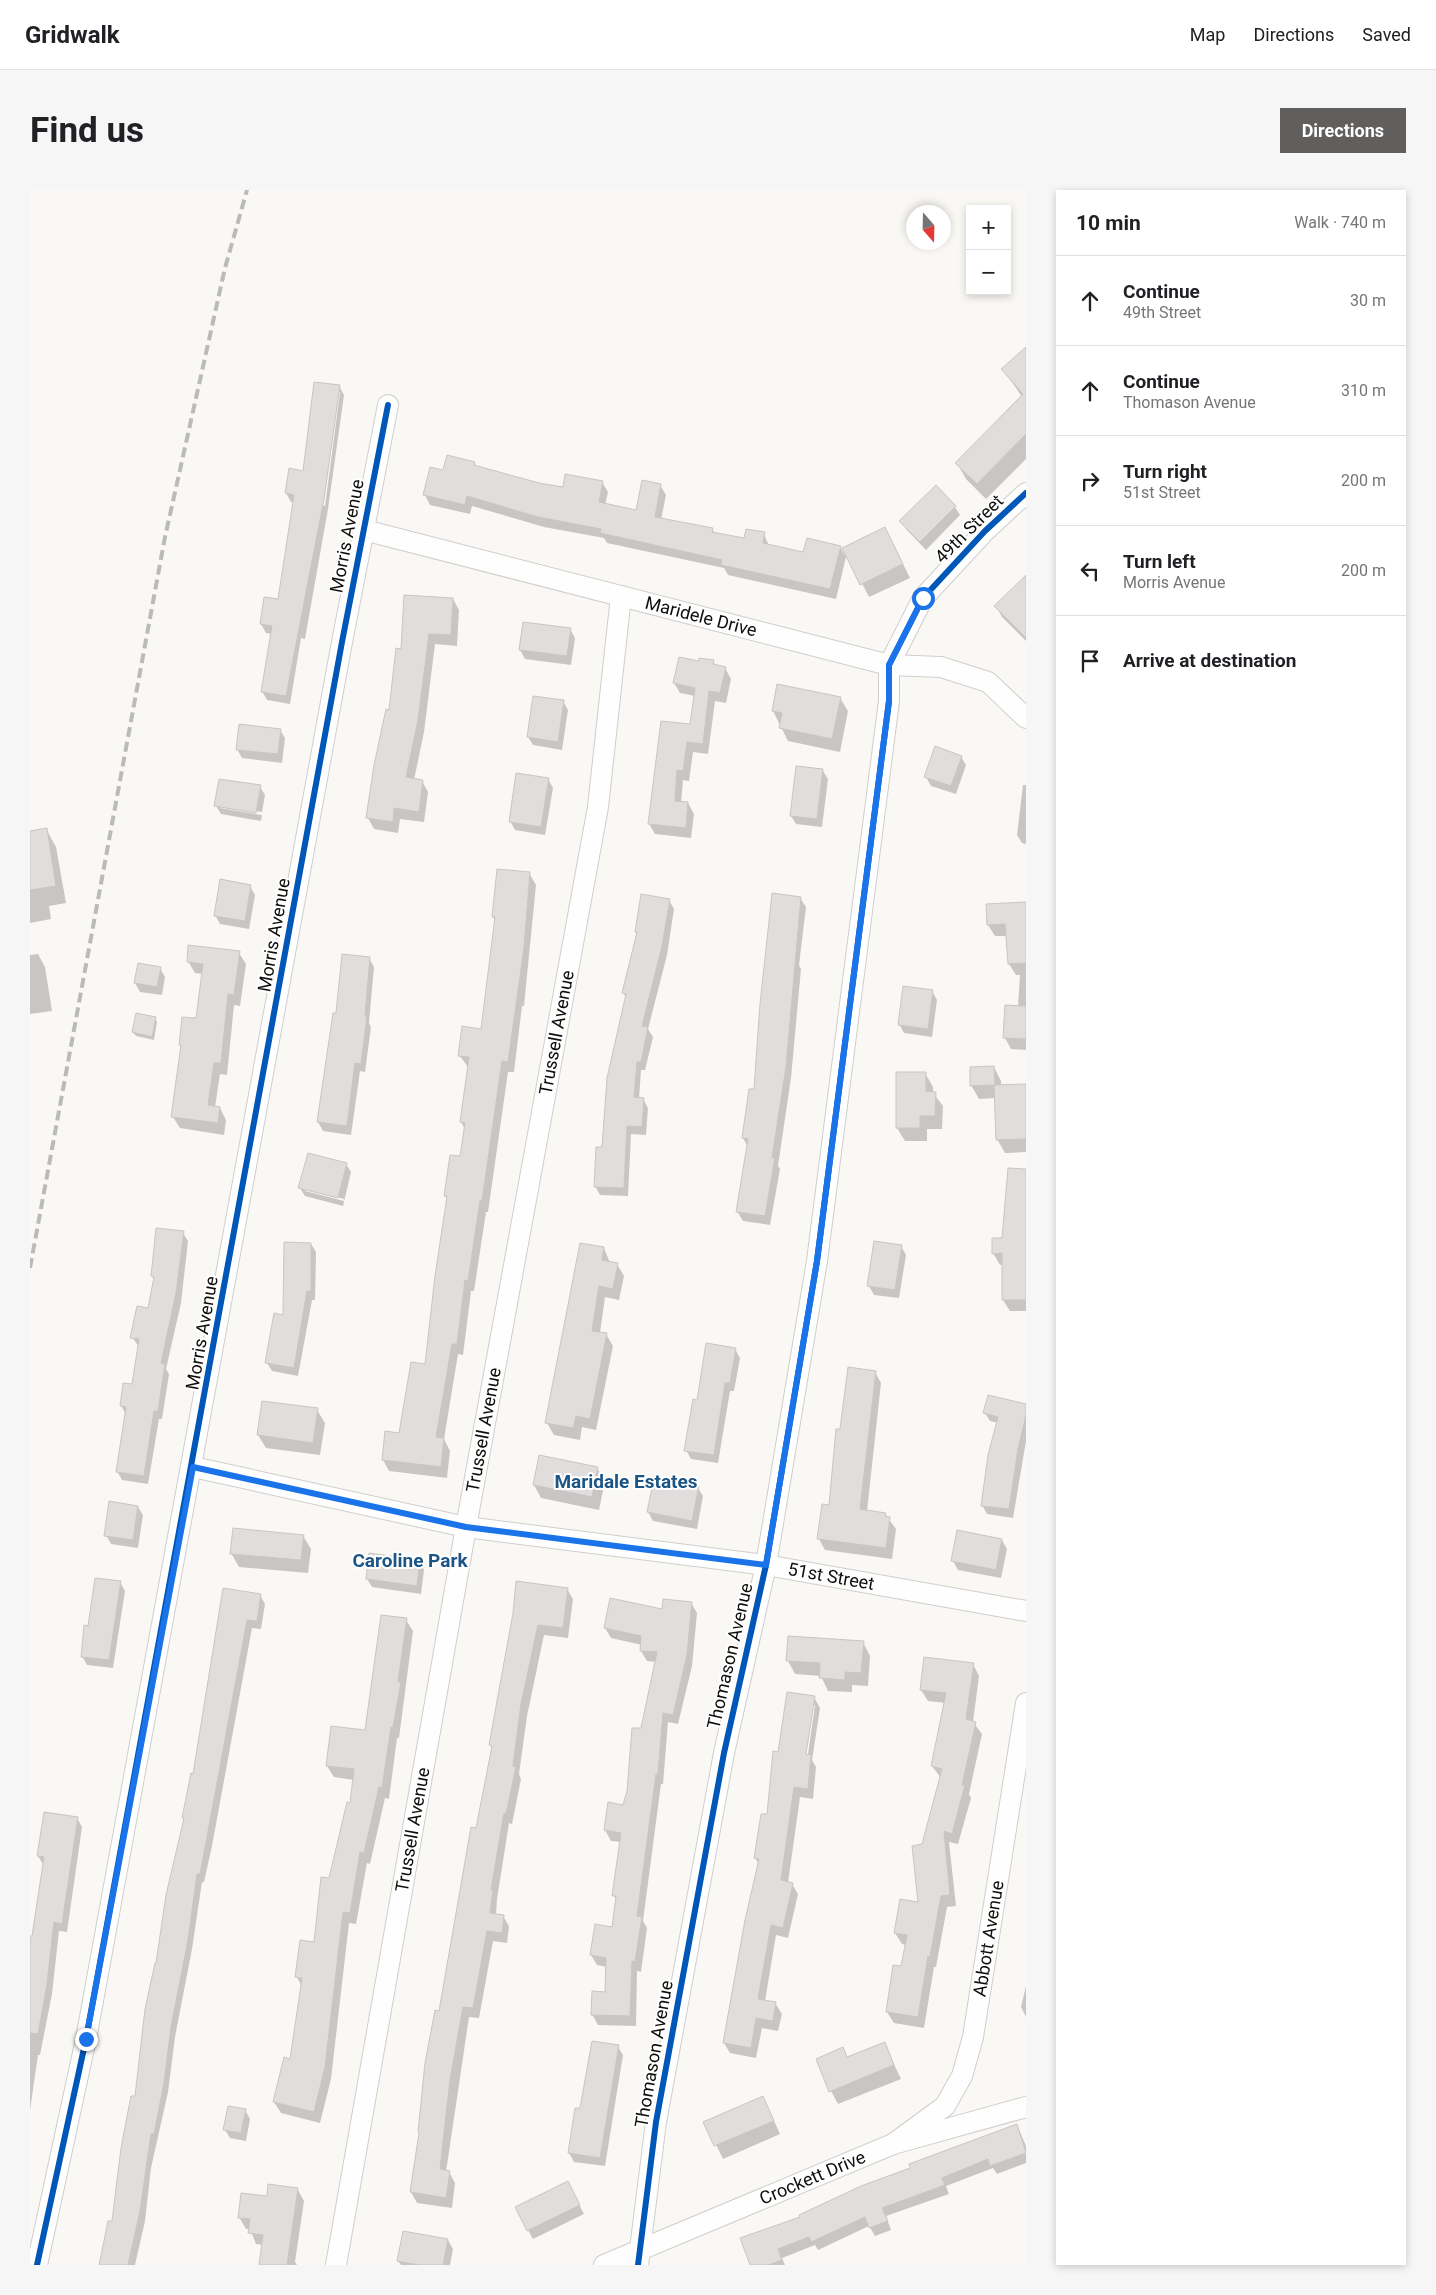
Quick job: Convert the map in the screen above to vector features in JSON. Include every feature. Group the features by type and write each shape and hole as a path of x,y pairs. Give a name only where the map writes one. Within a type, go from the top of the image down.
{"street":[{"name":"Morris Avenue","path":"37,2265 86,2039 388,405"},
{"name":"49th Street","path":"889,665 923,598 985,531 1026,493"},
{"name":"Maridele Drive","path":"364,530 889,665 941,667 988,682 1026,718"},
{"name":"Trussell Avenue","path":"336,2265 466,1527 598,807 621,596"},
{"name":"Thomason Avenue","path":"638,2257 656,2122 724,1753 766,1565 817,1261 889,701 889,665"},
{"name":"51st Street","path":"193,1467 466,1527 766,1565 1026,1611"},
{"name":"Abbott Avenue","path":"893,2144 945,2106 962,2076 973,2037 1026,1703"},
{"name":"Crockett Drive","path":"604,2265 638,2257 893,2144 1026,2107"}],"building":[{"path":"1026,347 1026,434 977,484 955,463 1023,394 1001,369"},
{"path":"314,382 340,385 324,499 286,696 261,692 272,626 260,624 264,597 278,599 294,495 285,493 289,468 303,471"},
{"path":"447,455 475,462 474,465 539,483 563,487 565,474 603,481 599,502 636,510 642,480 661,484 655,517 713,528 712,532 744,538 746,529 765,532 763,543 803,552 807,538 841,546 830,589 721,565 722,560 600,533 601,529 538,517 467,496 465,505 423,495 430,467 443,470"},
{"path":"936,485 956,506 920,542 899,521"},
{"path":"885,527 903,564 860,585 842,548"},
{"path":"1026,575 1026,638 994,606"},
{"path":"404,595 453,598 451,635 429,634 418,720 406,777 423,780 419,812 394,808 393,822 366,818 374,765 386,709 389,710 396,648 401,649"},
{"path":"523,622 571,628 567,656 519,650"},
{"path":"679,657 699,661 699,658 714,660 713,664 726,667 720,693 709,691 703,744 687,742 683,771 677,770 675,801 688,802 686,828 648,824 661,721 690,724 695,688 673,683"},
{"path":"777,684 841,697 832,739 779,728 782,713 772,711"},
{"path":"533,696 564,700 558,742 527,737"},
{"path":"239,724 281,729 278,754 236,750"},
{"path":"935,746 962,756 951,786 924,777"},
{"path":"796,766 823,769 817,819 790,816"},
{"path":"516,773 549,778 541,827 509,822"},
{"path":"219,779 261,785 256,813 214,806"},
{"path":"47,828 56,886 30,890 30,831"},
{"path":"497,869 530,872 524,948 508,1062 502,1061 482,1201 480,1201 468,1281 465,1280 457,1344 452,1344 436,1437 444,1438 441,1467 382,1460 385,1431 399,1433 411,1362 425,1364 435,1276 447,1196 444,1196 450,1155 460,1156 465,1123 460,1122 469,1057 458,1056 462,1026 481,1029 495,917 492,917"},
{"path":"220,879 251,885 245,921 214,916"},
{"path":"772,893 801,897 786,1067 772,1158 775,1158 765,1216 736,1212 748,1139 742,1138 749,1089 754,1089 760,1004"},
{"path":"641,894 670,899 662,946 642,1026 648,1027 641,1062 637,1062 634,1097 644,1098 642,1127 627,1126 624,1188 594,1187 596,1147 602,1147 607,1078 626,994 622,993 637,932 635,932"},
{"path":"1026,902 1026,963 1008,964 1005,924 987,925 986,904"},
{"path":"188,945 240,951 234,995 228,994 221,1063 214,1063 208,1105 220,1107 218,1123 171,1117 181,1045 179,1045 182,1017 196,1018 203,964 187,962"},
{"path":"342,954 370,957 365,1016 367,1017 361,1064 355,1063 347,1126 317,1122 333,1013 336,1013"},
{"path":"138,963 161,967 157,987 134,983"},
{"path":"903,986 933,990 928,1029 898,1025"},
{"path":"1005,1005 1026,1006 1026,1039 1003,1038"},
{"path":"136,1013 156,1017 152,1037 132,1032"},
{"path":"994,1066 995,1085 970,1086 970,1067"},
{"path":"896,1072 926,1072 926,1091 936,1092 935,1116 920,1116 920,1128 896,1128"},
{"path":"1026,1084 1026,1139 996,1140 994,1085"},
{"path":"308,1153 347,1163 338,1198 298,1188"},
{"path":"1008,1168 1026,1169 1026,1300 1002,1300 1002,1253 992,1254 992,1238 1002,1238"},
{"path":"156,1228 184,1231 176,1293 161,1363 165,1364 158,1411 154,1411 144,1476 116,1472 126,1407 120,1406 123,1383 132,1384 139,1339 130,1338 137,1306 148,1308 154,1277 151,1276"},
{"path":"874,1241 902,1245 895,1290 867,1286"},
{"path":"284,1242 311,1243 311,1291 307,1291 294,1368 265,1363 274,1313 283,1315"},
{"path":"580,1243 604,1247 602,1260 618,1263 613,1289 599,1286 592,1331 607,1333 590,1419 576,1416 573,1428 545,1423"},
{"path":"706,1343 736,1348 730,1383 725,1383 714,1455 684,1451 693,1399 697,1400"},
{"path":"848,1367 876,1371 860,1509 886,1513 885,1516 890,1517 886,1548 817,1539 822,1504 829,1505 836,1429 840,1429"},
{"path":"988,1395 1026,1404 1026,1415 1018,1449 1009,1509 981,1506 988,1455 998,1417 983,1413"},
{"path":"262,1401 318,1408 313,1443 257,1435"},
{"path":"539,1455 598,1467 592,1497 533,1485"},
{"path":"654,1478 699,1486 692,1521 647,1512"},
{"path":"109,1501 138,1506 133,1540 104,1536"},
{"path":"233,1528 304,1535 301,1560 230,1554"},
{"path":"957,1530 1002,1539 996,1570 951,1561"},
{"path":"369,1553 420,1560 417,1586 366,1579"},
{"path":"95,1578 121,1581 109,1660 81,1657 84,1625 88,1626"},
{"path":"516,1581 568,1588 563,1628 538,1625 521,1704 513,1766 516,1767 506,1814 504,1813 491,1890 493,1890 490,1913 504,1915 502,1933 487,1931 473,2008 463,2007 450,2080 440,2169 450,2171 446,2198 410,2192 419,2133 425,2063 435,2010 439,2011 471,1827 476,1828 492,1746 489,1745 513,1613"},
{"path":"223,1588 261,1594 257,1621 247,1620 200,1874 197,1874 188,1940 171,2027 164,2083 154,2134 151,2134 140,2211 128,2265 99,2265 108,2221 112,2221 121,2148 131,2096 135,2096 145,2009 156,1963 166,1895 184,1818 182,1818 191,1773 193,1774"},
{"path":"610,1598 662,1609 663,1599 692,1602 687,1655 673,1715 663,1713 658,1774 656,1774 637,1916 642,1917 635,1962 632,1961 630,2016 591,2015 592,1991 605,1992 606,1958 590,1955 595,1924 612,1927 616,1896 612,1896 621,1833 604,1830 608,1802 623,1805 627,1791 632,1728 641,1728 657,1652 640,1651 641,1636 604,1628"},
{"path":"381,1615 407,1618 398,1682 401,1682 393,1727 391,1727 382,1788 379,1787 364,1853 360,1852 350,1913 343,1912 325,2067 314,2112 273,2102 284,2057 290,2059 302,1978 295,1977 300,1940 314,1942 321,1877 329,1878 347,1802 350,1803 354,1769 326,1766 331,1726 365,1730"},
{"path":"788,1636 864,1641 861,1673 845,1672 845,1680 819,1678 820,1663 786,1661"},
{"path":"924,1657 974,1663 966,1719 976,1722 962,1785 965,1785 952,1834 944,1831 950,1895 941,1896 930,1957 928,1956 918,2017 886,2012 893,1965 901,1966 907,1935 894,1933 900,1899 918,1902 912,1846 922,1844 942,1769 931,1766 946,1693 920,1690"},
{"path":"787,1692 815,1696 806,1754 811,1755 808,1789 794,1787 781,1880 793,1883 783,1928 771,1925 758,1999 776,2002 773,2021 756,2018 751,2048 723,2043 745,1920 759,1859 754,1858 761,1814 767,1814 773,1751 778,1752"},
{"path":"44,1812 78,1817 62,1924 54,1922 47,1984 38,2034 30,2033 30,1936 32,1936 44,1857 37,1856"},
{"path":"592,2041 619,2045 600,2158 568,2153 575,2108 580,2108"},
{"path":"885,2042 894,2065 829,2092 816,2059 843,2047 847,2057"},
{"path":"763,2096 774,2121 714,2146 703,2122"},
{"path":"228,2106 246,2109 241,2133 223,2130"},
{"path":"1017,2124 1026,2153 990,2166 988,2159 942,2178 945,2185 882,2208 888,2221 869,2228 865,2217 811,2242 809,2237 778,2249 782,2260 768,2265 750,2265 740,2238 800,2217 799,2215 861,2186 910,2168 909,2164"},
{"path":"568,2181 580,2205 527,2231 515,2207"},
{"path":"268,2184 298,2188 287,2265 259,2265 263,2235 248,2233 250,2219 238,2218 241,2193 267,2196"},
{"path":"403,2231 448,2239 443,2265 419,2265 397,2261"}],"railway":[{"path":"30,1268 165,537 225,268 247,190"}],"cycle path":[{"path":"37,2265 86,2039 342,642 388,405"},
{"path":"638,2265 656,2122 724,1753 766,1565 817,1261 889,701 889,665 923,598 985,531 1026,493"}],"district":[{"name":"Maridale Estates","path":"626,1481"},
{"name":"Caroline Park","path":"410,1560"}],"route":[{"path":"86,2039 193,1467 466,1527 766,1565 817,1261 889,701 889,665 923,598"}]}
